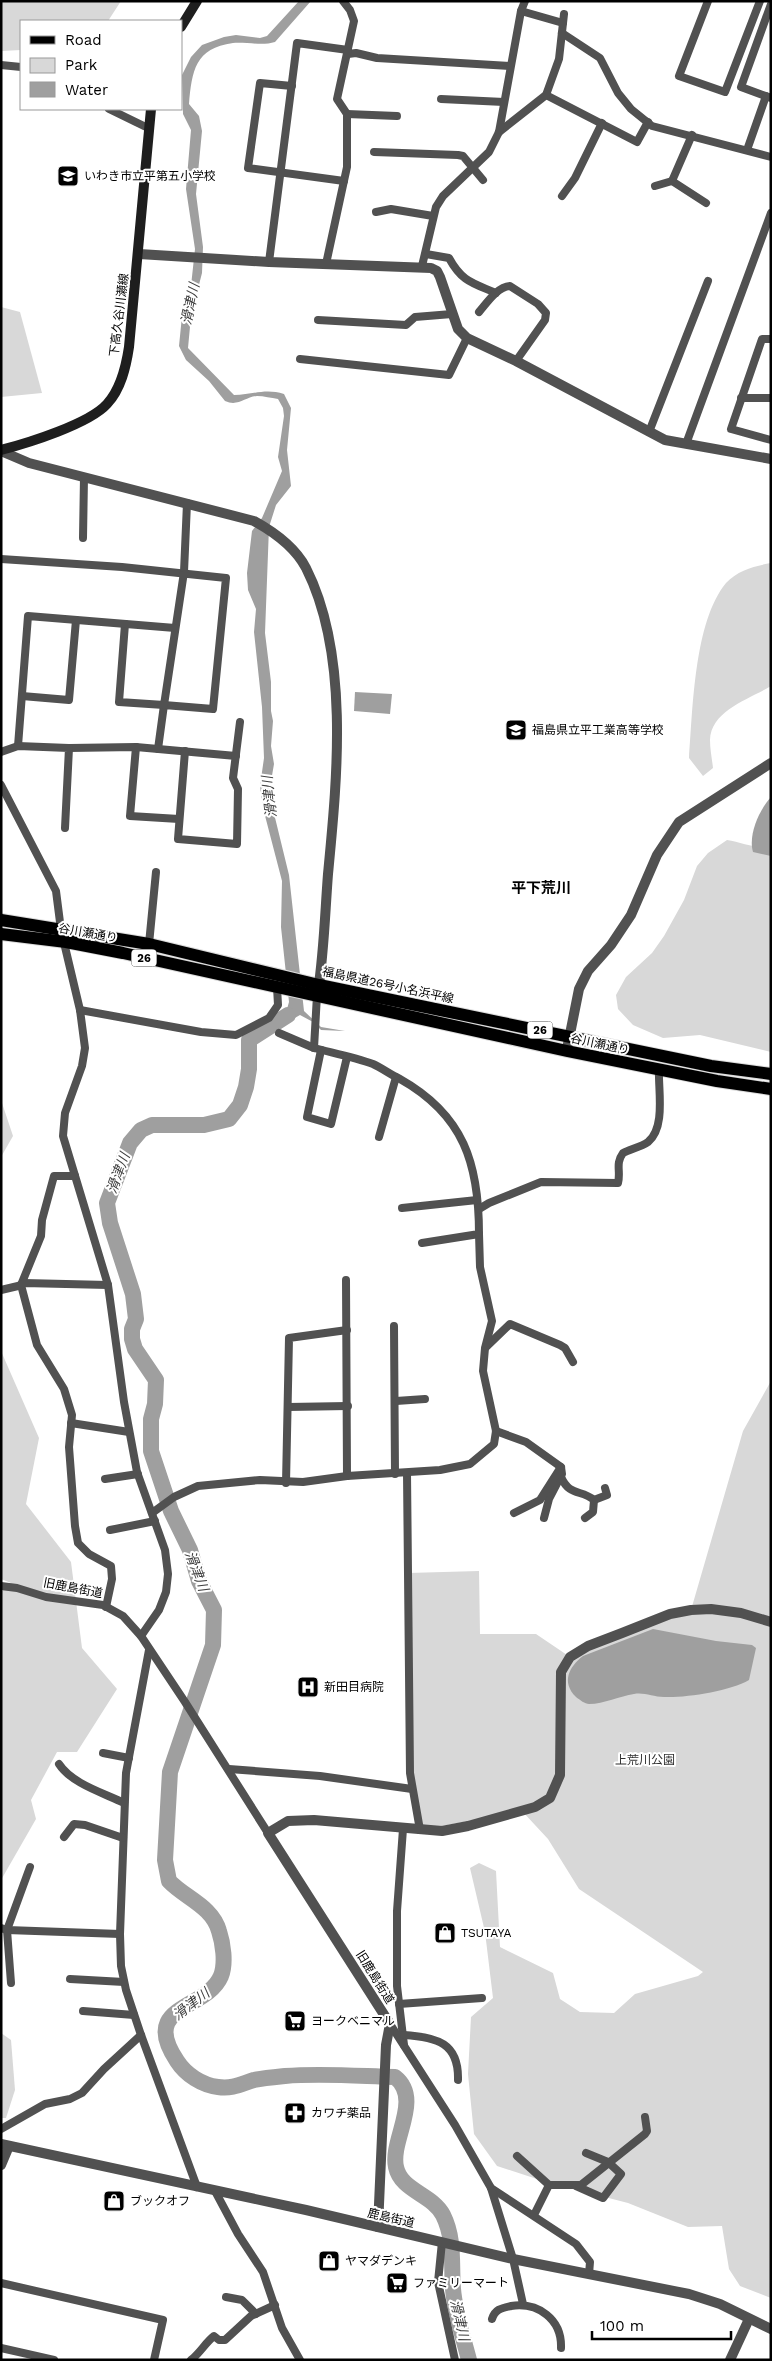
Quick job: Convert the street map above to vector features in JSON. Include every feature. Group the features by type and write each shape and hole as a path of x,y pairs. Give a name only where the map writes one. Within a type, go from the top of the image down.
{"main road":[{"path":"182,25 197,1"},
{"name":"下高久谷川瀬線","path":"1,450 56,432 97,413 107,405 115,394 127,361 139,254 151,110"},
{"name":"福島県道26号小名浜平線","path":"1,920 149,944 281,984 570,1036 711,1066 771,1074"},
{"name":"谷川瀬通り","path":"1,934 66,942 281,984"},
{"name":"谷川瀬通り","path":"314,989 567,1051 659,1070 771,1089"}],"street":[{"path":"326,264 347,167 347,114 338,99 354,21 350,10 343,1"},
{"path":"422,266 433,216 443,196 489,152 499,132 510,66 521,11 525,1"},
{"path":"708,1 679,76 725,92 760,1"},
{"path":"747,150 768,97 741,87 771,4"},
{"path":"521,11 563,23"},
{"path":"499,132 546,95 559,60 564,14"},
{"path":"562,33 600,58 618,93 630,108 652,126 771,157"},
{"path":"269,262 297,43 377,58 510,66"},
{"path":"1,64 20,67"},
{"path":"292,86 260,82 248,168 344,181"},
{"path":"546,95 637,142 648,122"},
{"path":"441,99 504,102"},
{"path":"111,110 148,128"},
{"path":"347,114 397,116"},
{"path":"562,196 575,178 602,123"},
{"path":"655,186 672,180 692,135"},
{"path":"374,152 463,156 483,180"},
{"path":"672,180 706,203"},
{"path":"376,212 392,209 433,216"},
{"path":"686,444 771,213"},
{"path":"139,254 269,262 422,266 437,271 458,328 467,338 516,361 665,440 771,458"},
{"path":"426,254 449,258 457,273 463,278 496,293"},
{"path":"649,432 708,281"},
{"path":"479,312 496,293 506,286 510,286 538,304 546,313 545,320 516,361"},
{"path":"318,320 406,325 415,317 452,314"},
{"path":"300,359 449,375 467,338"},
{"path":"771,339 762,338 731,429 771,440"},
{"path":"741,398 771,398"},
{"path":"1,450 29,463 254,520 281,539 305,567 321,604 331,657 338,762 314,989 317,1049 307,1117 331,1124 347,1057"},
{"path":"83,538 84,477"},
{"path":"158,749 184,572 187,503"},
{"path":"1,559 184,572 226,578 212,710 119,702 125,624"},
{"path":"18,746 28,616 175,628"},
{"path":"22,696 69,700 76,620"},
{"path":"185,751 178,839 237,844 238,789 233,778 240,722"},
{"path":"1,752 18,746 69,748 136,747 236,756"},
{"path":"136,747 130,816 179,819"},
{"path":"65,828 69,748"},
{"path":"567,1051 579,989 588,971 611,945 631,914 657,854 679,822 771,763"},
{"path":"1,785 56,891 61,930 66,942 80,1010 85,1048 82,1066 65,1113 63,1136 108,1285 129,1432 138,1474 165,1550 168,1574 166,1592 160,1610 141,1636"},
{"path":"149,944 156,872"},
{"path":"80,1010 201,1032 236,1035 268,1018 278,1005 281,984"},
{"path":"110,1530 153,1517 160,1506 198,1486 260,1480 286,1483 347,1476 440,1470 470,1464 494,1444 496,1431 483,1371 485,1348 492,1321 480,1267 479,1210 472,1168 460,1133 432,1100 396,1077 374,1065 317,1049 279,1033"},
{"path":"479,1210 489,1203 541,1182 618,1183 619,1159 623,1153 648,1141 657,1125 660,1116 659,1070"},
{"path":"379,1137 396,1077"},
{"path":"75,1176 54,1176 42,1220 41,1236 20,1285 37,1345 64,1389 72,1414 69,1447 75,1526 78,1542 83,1550 111,1566 113,1572 106,1607"},
{"path":"402,1208 477,1200"},
{"path":"422,1243 478,1234"},
{"path":"346,1280 347,1476"},
{"path":"1,1290 24,1283 108,1285"},
{"path":"485,1348 510,1324 565,1348 573,1362"},
{"path":"394,1326 395,1474"},
{"path":"286,1483 289,1338 347,1330"},
{"path":"396,1400 425,1399"},
{"path":"288,1407 348,1406"},
{"path":"71,1423 129,1432"},
{"path":"496,1431 526,1442 561,1466"},
{"path":"561,1466 561,1477 565,1485 571,1490 594,1500 607,1495 605,1488"},
{"path":"514,1513 540,1500 561,1466"},
{"path":"407,1473 410,1773 420,1830"},
{"path":"105,1478 138,1474"},
{"path":"544,1518 549,1499 561,1477"},
{"path":"585,1518 593,1512 594,1500"},
{"name":"旧鹿島街道","path":"1,1586 17,1588 46,1597 106,1607 123,1616 141,1636 186,1702 455,2125 491,2188 569,2238 584,2251 590,2262 589,2274"},
{"path":"268,1833 288,1821 314,1820 442,1831 468,1826 535,1807 550,1798 560,1775 561,1672 570,1658 588,1646 670,1614 691,1610 711,1609 740,1613 771,1622"},
{"path":"149,1650 129,1758 124,1803 120,1934 124,1982 141,2035 197,2187"},
{"path":"102,1753 129,1758"},
{"path":"59,1764 62,1769 82,1783 124,1803"},
{"path":"229,1769 320,1776 412,1789"},
{"path":"64,1837 74,1824 86,1825 123,1838"},
{"path":"403,1829 397,1912 399,2004 404,2046"},
{"path":"11,1983 4,1929 30,1867"},
{"path":"4,1929 120,1934"},
{"path":"70,1979 124,1982"},
{"path":"399,2004 482,1998"},
{"path":"83,2011 134,2015"},
{"path":"378,2228 386,2045 390,2024"},
{"path":"404,2034 433,2039 445,2046 454,2054 458,2064 458,2080"},
{"path":"1,2129 45,2104 70,2099 82,2093 104,2069 141,2035"},
{"path":"576,2186 587,2182 608,2162 645,2134 647,2131 645,2117"},
{"path":"1,2165 5,2145"},
{"name":"鹿島街道","path":"5,2145 513,2259 689,2294 720,2304 771,2329"},
{"path":"517,2156 548,2185 576,2186 603,2198 621,2174 608,2162 586,2154"},
{"path":"534,2215 548,2185"},
{"path":"491,2188 513,2259 523,2304"},
{"path":"215,2191 238,2234 263,2272 282,2328 300,2360"},
{"path":"445,2243 438,2282 455,2360"},
{"path":"1,2283 163,2320 154,2360"},
{"path":"226,2297 242,2300 256,2314"},
{"path":"492,2319 497,2310 523,2304 543,2311 554,2323 561,2340 561,2348"},
{"path":"192,2360 214,2336 219,2340 225,2340 256,2314 275,2305"},
{"path":"730,2360 748,2319"},
{"path":"1,2348 54,2360"}],"green space":[{"path":"1,1 121,1 109,20 20,20 20,50 1,51"},
{"path":"1,307 20,312 42,393 1,397"},
{"path":"771,563 771,686 733,707 717,721 712,730 710,740 713,768 703,776 689,758 697,666 707,620 715,600 726,583 747,569"},
{"path":"727,840 755,846 771,846 771,1052 700,1035 663,1038 633,1025 618,1009 616,995 626,977 652,953 664,936 684,900 697,866 708,853"},
{"path":"1,1100 13,1136 1,1157"},
{"path":"1,1351 39,1438 26,1504 71,1562 82,1648 117,1689 77,1752 57,1752 31,1800 36,1819 1,1880 1,1592 11,1583 1,1579"},
{"name":"上荒川公園","path":"771,1381 771,2298 740,2286 729,2269 722,2226 688,2227 628,2203 543,2181 497,2166 474,2134 468,2074 471,2017 493,1998 485,1932 470,1868 479,1863 496,1871 500,1947 553,1973 560,1999 580,2012 614,2013 635,1994 698,1976 703,1972 579,1889 548,1839 522,1811 420,1830 412,1789 408,1573 479,1571 480,1634 536,1634 570,1657 691,1610 743,1431"},
{"path":"1,2033 11,2040 15,2090 6,2118 1,2118"}],"water":[{"path":"299,1 311,1 275,42 265,44 233,43 220,46 203,56 194,72 189,104 199,116 202,131 196,194 203,247 202,273 191,316 188,348 234,395 277,392 284,394 291,408 287,450 291,486 276,505 269,527 265,633 271,682 273,721 271,746 274,764 269,793 289,875 304,1011 321,1027 345,1031 321,1030 313,1022 300,1015 274,1030 268,1023 287,1009 289,1002 281,927 282,881 263,808 260,786 264,758 262,707 254,632 256,609 248,590 247,573 252,531 262,518 282,471 278,457 284,416 283,408 278,399 262,396 234,403 225,401 209,381 186,360 179,346 182,316 191,286 195,249 186,189 191,130 183,114 182,75 191,57 202,45 236,35 260,38 267,36"},
{"path":"355,692 392,694 390,714 354,711"},
{"path":"771,797 771,856 753,852 752,838 762,809"},
{"path":"653,1629 716,1641 752,1645 756,1648 749,1680 708,1693 673,1697 638,1694 589,1704 584,1703 571,1691 568,1680 569,1675 574,1665 583,1656"}],"waterway":[{"name":"滑津川","path":"288,1015 249,1040 249,1069 246,1087 240,1105 229,1119 204,1125 152,1125 141,1130 130,1143 107,1203 110,1223 133,1294 136,1319 132,1329 132,1339 135,1349 156,1380 155,1404 151,1419 151,1451 171,1511 190,1550 199,1581 214,1610 213,1645 170,1772 165,1860 169,1881 204,1909 215,1922 222,1941 223,1971 213,1987 170,2018 166,2029 167,2042 177,2061 185,2071 200,2082 218,2087 233,2087 254,2080 299,2075 395,2077 403,2086 406,2097 404,2120 395,2156 396,2167 404,2182 432,2202 443,2215 447,2224 452,2252 454,2298 469,2360"}],"place":[{"name":"いわき市立平第五小学校","path":"68,176"},
{"name":"福島県立平工業高等学校","path":"516,730"},
{"name":"新田目病院","path":"308,1687"},
{"name":"TSUTAYA","path":"445,1933"},
{"name":"ヨークベニマル","path":"295,2021"},
{"name":"カワチ薬品","path":"295,2113"},
{"name":"ブックオフ","path":"114,2201"},
{"name":"ヤマダデンキ","path":"329,2261"},
{"name":"ファミリーマート","path":"397,2283"}],"district":[{"name":"平下荒川","path":"541,888"}]}
